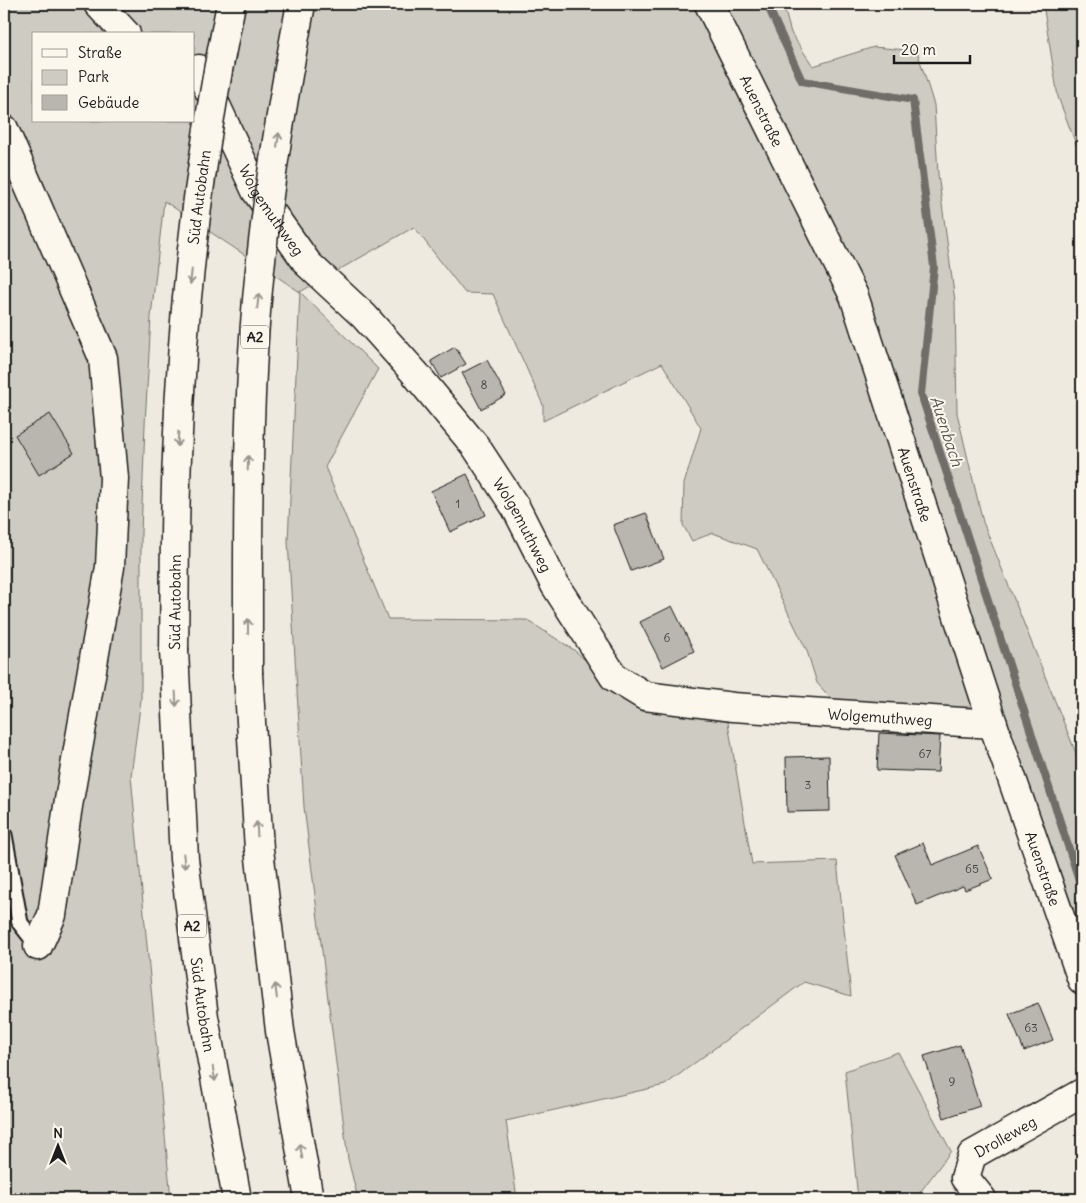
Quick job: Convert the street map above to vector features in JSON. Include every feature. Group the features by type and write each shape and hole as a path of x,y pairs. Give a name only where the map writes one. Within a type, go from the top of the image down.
{"main road":[{"path":"98,4 124,32"},
{"path":"196,69 221,38 227,4"},
{"name":"Süd Autobahn","path":"231,4 218,66 199,203 184,338 177,457 174,650 184,859 204,1017 237,1199"},
{"name":"A2","path":"301,4 285,86 266,217 253,350 248,469 248,674 259,849 280,1031 309,1199"},
{"name":"Auenstraße","path":"709,4 854,296 993,724 1082,980"},
{"name":"Wolgemuthweg","path":"196,69 256,191 308,264 364,316 414,372 476,447 516,508 556,585 614,677 645,696 724,706 993,724"},
{"path":"4,129 104,358 114,478 110,567 68,806 52,915 38,946"},
{"name":"Drolleweg","path":"982,1199 965,1178 972,1155 1082,1093"}],"lane":[{"path":"4,835 20,924 38,946"}],"green space":[{"path":"4,4 783,4 791,33 813,66 874,47 917,51 934,105 938,174 955,301 957,413 983,522 1082,768 1082,943 1001,703 947,710 835,703 817,683 807,651 757,549 713,533 692,541 683,525 684,484 701,428 662,363 543,421 543,405 493,294 465,293 414,227 300,292 164,201 151,317 141,533 141,699 131,776 171,1199 4,1199"},
{"path":"1043,4 1082,4 1082,160 1058,97"},
{"path":"300,292 378,369 325,467 388,619 527,620 574,650 625,696 724,699 752,864 837,861 851,996 804,982 665,1085 506,1121 517,1199 358,1199 348,1159 304,807 288,541"},
{"path":"898,1052 951,1151 915,1199 858,1199 845,1071"}],"building":[{"path":"455,347 466,364 441,378 431,361"},
{"path":"487,360 506,395 481,409 462,373"},
{"path":"50,414 74,453 39,475 15,435"},
{"path":"467,474 486,515 450,532 431,491"},
{"path":"646,513 664,559 631,571 613,525"},
{"path":"672,606 694,651 663,667 640,622"},
{"path":"879,733 940,736 938,772 877,770"},
{"path":"829,756 830,811 787,812 786,757"},
{"path":"923,843 932,865 978,846 993,879 965,890 963,886 917,905 895,855"},
{"path":"1038,1003 1053,1040 1024,1051 1009,1014"},
{"path":"960,1045 980,1106 944,1118 924,1056"}],"waterway":[{"name":"Auenbach","path":"767,4 802,81 913,100 934,267 921,394 1082,889"}]}
